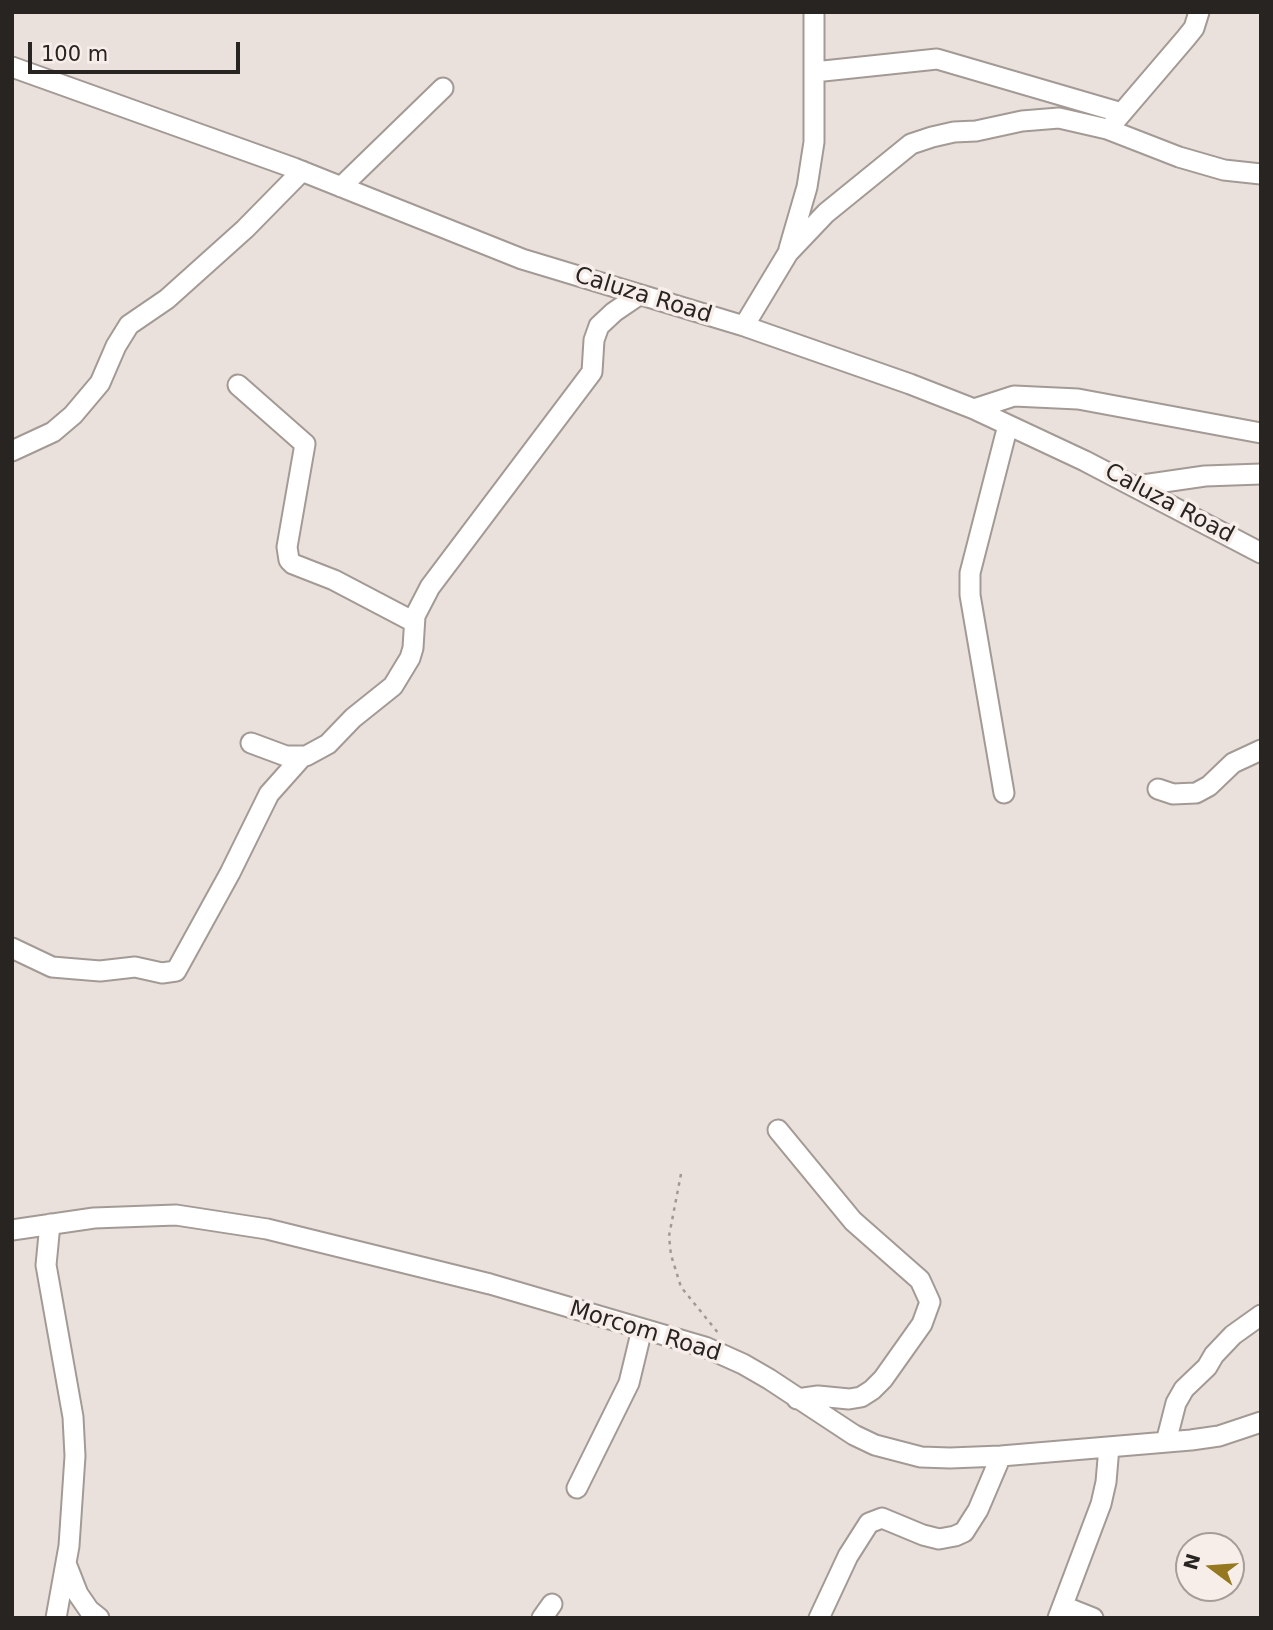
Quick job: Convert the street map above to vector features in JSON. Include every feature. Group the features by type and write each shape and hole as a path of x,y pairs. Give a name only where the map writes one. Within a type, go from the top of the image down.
{"street":[{"path":"744,326 788,253 802,210 812,153 814,12"},
{"path":"1107,129 1194,28 1199,12"},
{"path":"814,72 937,59 1122,113"},
{"name":"Caluza Road","path":"12,67 302,171 523,259 744,326 974,409 1136,486 1261,553"},
{"path":"341,187 443,88"},
{"path":"788,253 842,198 911,144 954,132 1059,118 1107,129 1179,158 1224,170 1261,174"},
{"path":"12,451 53,432 73,415 100,383 121,336 129,326 167,299 245,229 302,171"},
{"path":"12,948 52,967 100,971 135,967 162,973 176,971 230,873 269,794 302,757 328,744 353,718 393,686 413,648 414,622 420,605 442,570 592,372 594,340 599,326 639,295"},
{"path":"238,385 305,444 287,547 289,559 293,564 334,580 414,622"},
{"path":"974,409 1014,396 1078,399 1261,433"},
{"path":"1004,793 970,595 970,573 1008,425"},
{"path":"1136,486 1205,476 1261,474"},
{"path":"251,743 286,756 302,757"},
{"path":"1158,789 1172,794 1196,793 1209,786 1233,764 1261,750"},
{"path":"778,1130 853,1221 920,1280 930,1302 922,1324 883,1379 872,1390 861,1397 849,1399 818,1396 797,1399"},
{"name":"Morcom Road","path":"12,1230 94,1217 176,1215 267,1228 489,1284 705,1347 743,1364 853,1435 921,1457 1001,1456 1166,1442 1219,1436 1261,1422"},
{"path":"51,1224 46,1265 74,1434 74,1479 66,1565 56,1618"},
{"path":"1166,1442 1176,1403 1184,1389 1207,1367 1214,1355 1233,1335 1261,1315"},
{"path":"577,1488 629,1383 642,1329"},
{"path":"1093,1618 1060,1612 1101,1504 1109,1447"},
{"path":"820,1618 848,1556 869,1522 882,1518 939,1539 964,1532 978,1510 1001,1456"},
{"path":"66,1565 78,1594 89,1610 99,1618"}],"path":[{"path":"681,1174 669,1236 671,1255 681,1287 720,1335"}]}
